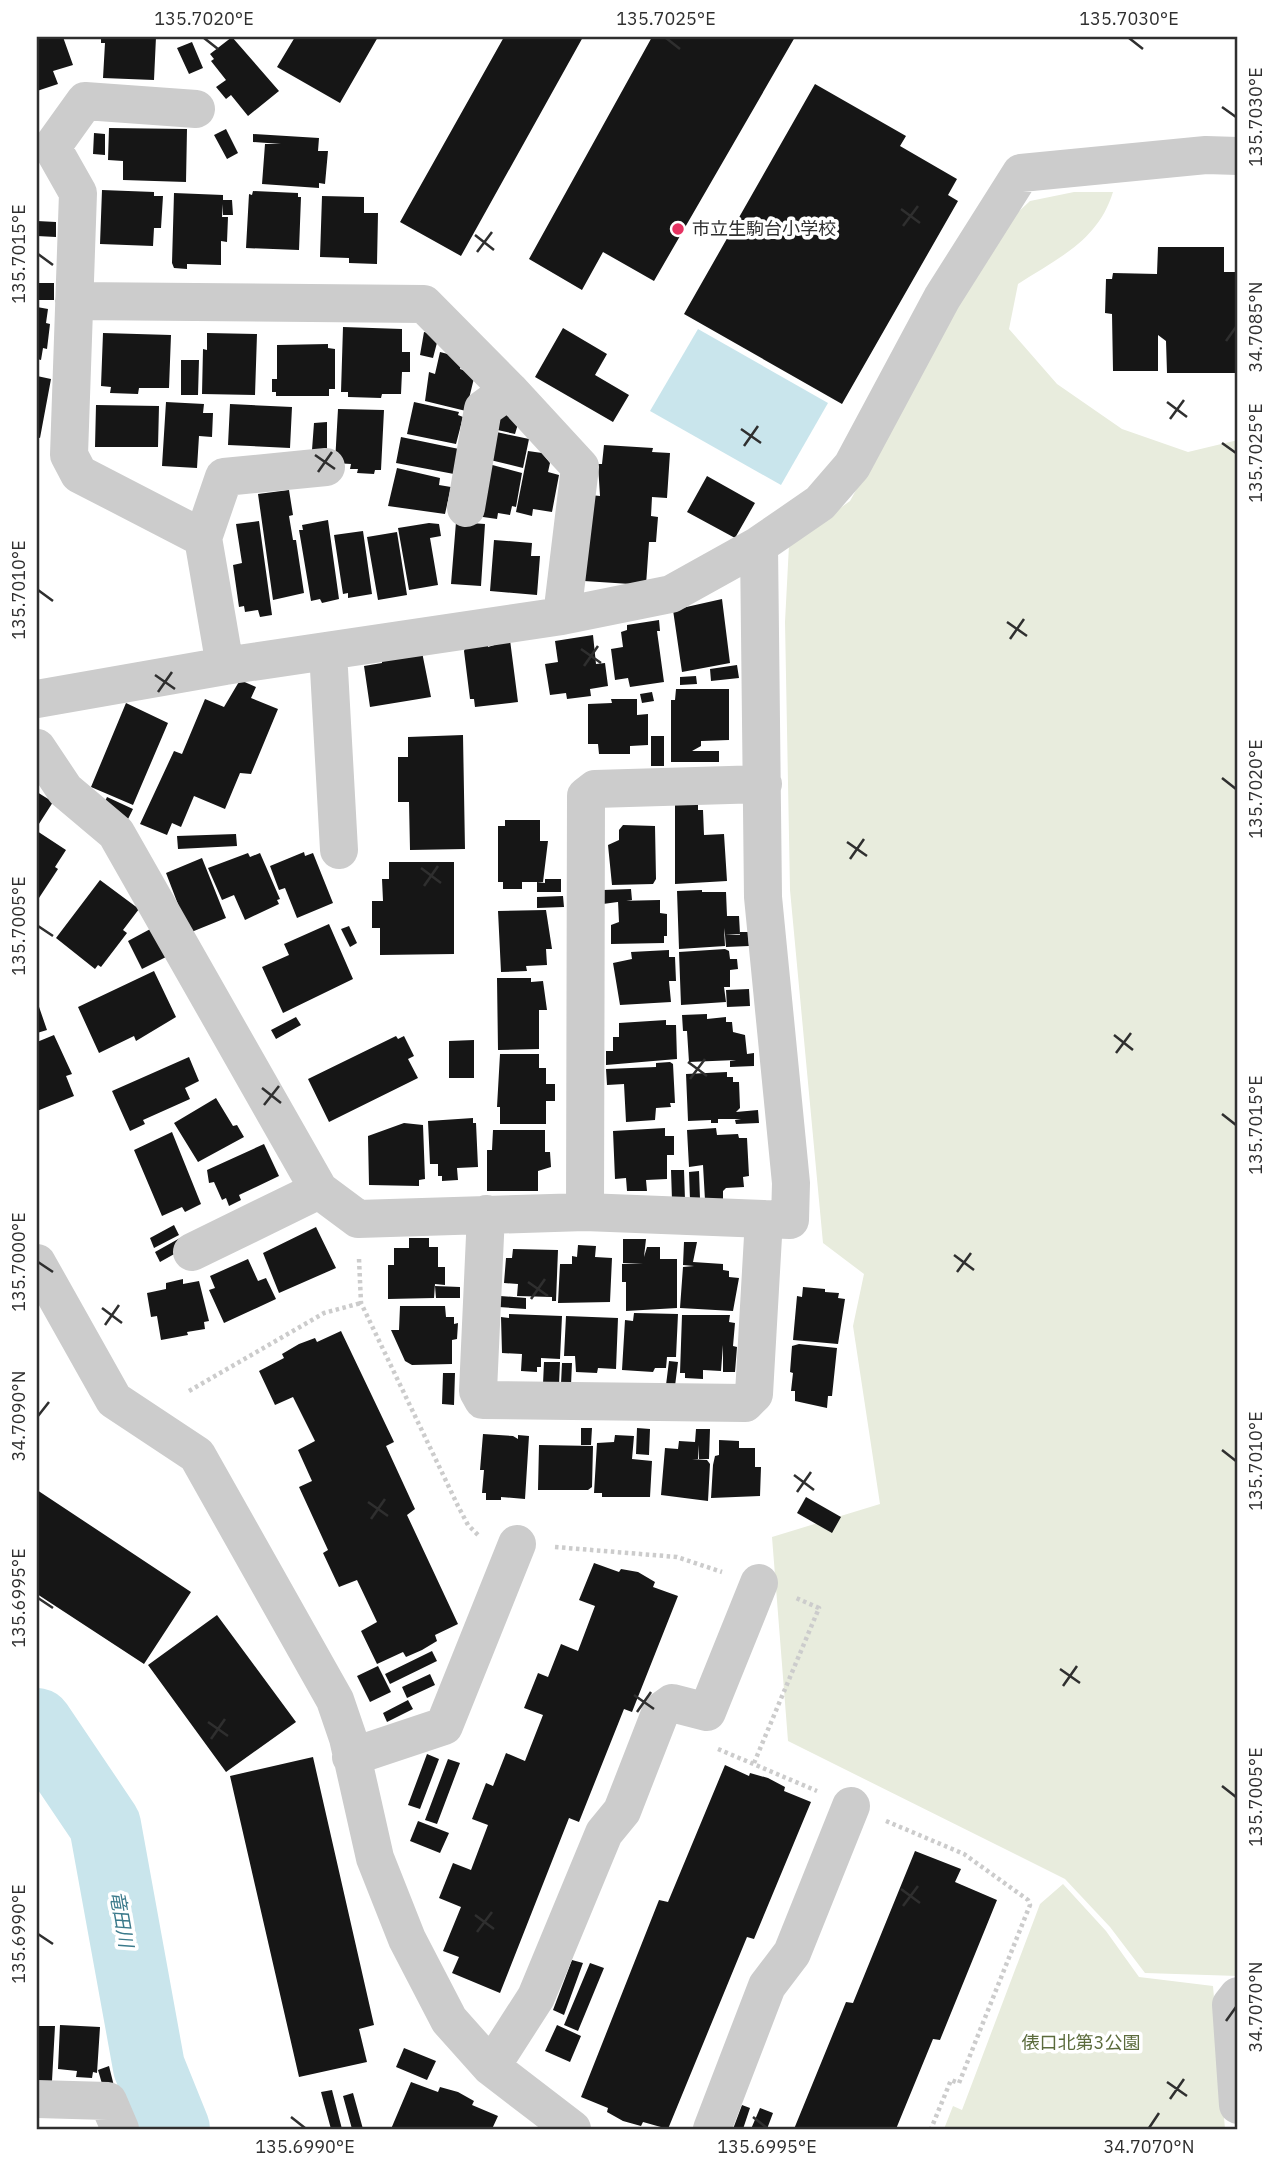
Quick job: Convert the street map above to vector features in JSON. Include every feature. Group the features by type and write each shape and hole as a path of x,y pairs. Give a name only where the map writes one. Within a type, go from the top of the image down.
{"street":[{"path":"196,109 85,101 52,147 78,193 69,455 79,474 203,538"},
{"path":"37,699 225,666 562,615 671,594 759,545 820,502 852,466 942,298 1021,173 1206,155 1238,156"},
{"path":"74,302 424,304 580,467 562,615"},
{"path":"466,508 483,409 509,390"},
{"path":"225,666 203,538 224,477 326,467"},
{"path":"37,748 65,790 116,833 319,1190 358,1219 585,1212 790,1220 791,1183 763,897 759,545"},
{"path":"328,651 339,850"},
{"path":"585,1212 586,796 595,789 763,785"},
{"path":"192,1252 319,1190"},
{"path":"486,1214 478,1391 483,1400 745,1403 754,1394 764,1219"},
{"path":"37,1263 114,1401 198,1455 335,1700 375,1858 407,1939 449,2020 491,2067 553,2124"},
{"path":"351,1757 444,1727 517,1544"},
{"path":"491,2067 536,1997 604,1833 622,1811 661,1711 672,1703 707,1712 759,1583"},
{"path":"712,2129 767,1986 792,1954 850,1806"},
{"path":"1238,1996 1231,2005 1238,2105"},
{"path":"37,2099 108,2101 120,2129"}],"path":[{"path":"358,1219 360,1303 468,1525 485,1542 677,1557 759,1583 820,1608 754,1763"},
{"path":"189,1391 324,1313 360,1303"},
{"path":"656,1725 754,1763 964,1854 1028,1900 1030,1905 959,2083 951,2080 931,2129"}],"green space":[{"path":"1074,192 1113,192 1106,209 1087,236 1075,247 1018,284 1009,329 1057,384 1122,429 1188,452 1238,440 1238,1976 1145,1973 1110,1927 1065,1879 788,1741 772,1537 880,1504 853,1326 864,1274 823,1243 790,890 785,622 789,545 850,501 1001,228 1030,201"},
{"name":"俵口北第3公園","path":"1063,1884 1106,1931 1139,1977 1213,1986 1225,2129 944,2129 953,2106 962,2110 1040,1904"}],"water":[{"path":"698,329 828,403 781,485 650,411"}],"building":[{"path":"37,37 63,37 73,65 53,71 58,84 37,91"},
{"path":"101,37 156,37 154,80 103,78 105,43 101,43"},
{"path":"232,37 279,91 248,116 231,95 226,99 216,87 226,80 211,61 214,59 210,54"},
{"path":"295,37 378,37 340,103 277,67"},
{"path":"504,37 583,37 461,256 400,222"},
{"path":"652,37 795,37 654,281 603,252 582,290 529,259"},
{"path":"192,42 203,68 189,74 177,48"},
{"path":"815,84 906,136 900,146 957,179 948,195 958,201 842,404 684,314"},
{"path":"109,128 187,129 186,182 123,180 123,161 108,160"},
{"path":"226,129 238,153 227,159 214,135"},
{"path":"94,133 105,134 105,155 93,154"},
{"path":"253,134 319,138 318,151 328,151 325,184 319,183 319,188 262,184 265,144 281,144 253,142"},
{"path":"102,190 154,192 154,196 163,196 161,228 154,228 153,246 100,244"},
{"path":"253,191 298,193 298,197 301,197 299,250 246,248 249,194 252,195"},
{"path":"174,193 223,195 223,200 232,200 233,215 223,215 223,204 222,217 228,217 227,242 221,241 221,265 187,264 187,269 174,268"},
{"path":"322,196 364,197 364,213 378,213 377,264 349,263 349,258 320,257"},
{"path":"37,221 56,222 56,237 37,236"},
{"path":"1158,247 1224,247 1224,272 1238,272 1237,373 1167,373 1166,341 1158,335 1158,371 1113,371 1112,314 1105,313 1106,279 1112,279 1113,273 1157,274"},
{"path":"37,283 54,283 54,300 37,300"},
{"path":"37,307 48,309 46,323 50,324 47,349 43,348 41,360 37,359"},
{"path":"343,327 402,329 402,352 410,352 410,372 402,372 401,394 382,394 381,398 348,397 348,392 341,392"},
{"path":"563,328 607,354 595,375 629,395 613,422 535,377"},
{"path":"424,332 439,335 433,358 420,355"},
{"path":"103,333 171,335 169,388 139,388 138,394 110,393 111,387 101,386"},
{"path":"207,333 257,334 255,395 202,394 203,349 207,350"},
{"path":"328,344 328,348 335,349 335,389 329,389 329,396 276,396 276,392 272,392 272,379 277,379 277,345"},
{"path":"440,352 463,358 460,369 475,374 466,411 425,401 429,372 435,374"},
{"path":"181,360 199,360 198,395 181,395"},
{"path":"37,376 51,379 40,438 37,437"},
{"path":"166,402 204,404 203,413 213,413 212,437 199,436 197,468 162,466"},
{"path":"414,402 459,412 458,415 463,417 456,444 407,434"},
{"path":"230,404 292,407 290,448 228,445"},
{"path":"96,405 159,406 158,447 95,447"},
{"path":"338,409 384,410 381,470 375,470 374,474 357,473 358,469 350,469 351,464 335,463"},
{"path":"508,414 518,424 515,434 493,429 493,418"},
{"path":"327,422 327,451 312,450 314,423"},
{"path":"492,431 529,439 523,468 486,459"},
{"path":"401,437 459,449 454,474 396,463"},
{"path":"604,445 653,448 652,452 670,453 667,498 652,497 651,516 658,517 656,542 649,542 646,585 584,581 590,495 600,496 598,464 602,464"},
{"path":"528,451 542,453 550,463 548,472 559,475 552,512 533,509 532,516 516,512"},
{"path":"485,463 522,473 516,507 512,506 510,515 498,513 497,519 476,516"},
{"path":"397,468 440,478 439,485 451,487 445,514 388,506"},
{"path":"707,476 755,503 735,538 687,512"},
{"path":"289,490 293,515 289,516 293,540 296,540 304,593 273,600 258,494"},
{"path":"328,520 339,599 322,603 320,599 311,601 299,530 303,530 302,525"},
{"path":"259,521 272,615 260,617 258,610 245,612 244,606 239,607 233,565 242,563 236,524"},
{"path":"456,522 485,524 481,586 451,584"},
{"path":"439,524 441,536 430,538 438,585 409,590 398,528"},
{"path":"363,531 372,594 348,598 348,593 343,594 334,535"},
{"path":"397,532 407,595 378,600 367,537"},
{"path":"494,540 532,543 531,556 540,556 537,595 490,591"},
{"path":"722,599 730,663 682,672 673,610"},
{"path":"659,620 660,631 657,631 664,682 630,687 628,678 615,680 611,649 623,647 621,632 627,630 627,625"},
{"path":"593,635 596,664 605,663 608,686 590,689 591,696 567,699 566,693 550,695 545,664 558,662 555,641"},
{"path":"510,640 518,702 475,707 474,699 470,699 464,651 466,646 488,643 488,647"},
{"path":"422,652 431,697 370,707 364,666 382,663 382,659"},
{"path":"737,665 739,678 711,681 710,669"},
{"path":"696,676 697,684 680,685 680,677"},
{"path":"240,680 256,687 251,698 278,709 251,774 240,773 225,809 194,796 181,827 172,823 167,835 140,824 174,751 182,754 205,699 224,707"},
{"path":"676,689 729,689 729,740 701,741 701,746 692,751 719,751 719,762 671,762 671,700 675,700"},
{"path":"652,692 654,701 642,703 640,694"},
{"path":"611,699 637,699 637,715 648,714 648,745 630,746 630,754 599,754 598,744 588,744 588,704 612,703"},
{"path":"126,703 168,723 133,805 91,787"},
{"path":"463,735 465,849 410,850 409,802 398,802 398,757 408,757 408,737"},
{"path":"651,736 664,736 664,766 651,766"},
{"path":"37,792 53,802 37,827"},
{"path":"107,797 133,809 128,819 102,808"},
{"path":"698,804 698,810 703,810 704,835 724,834 727,881 675,884 675,805"},
{"path":"505,820 540,820 540,841 548,841 543,882 522,882 522,889 503,889 503,882 498,882 498,826 505,826"},
{"path":"623,825 655,826 656,879 653,884 612,885 608,845 619,840 619,830"},
{"path":"37,831 66,850 55,867 58,869 37,901"},
{"path":"236,834 237,846 178,849 177,836"},
{"path":"304,852 305,856 313,853 333,903 297,918 285,888 279,890 270,866"},
{"path":"248,853 250,857 260,853 280,899 277,900 279,904 245,920 234,895 222,900 208,868"},
{"path":"202,858 226,918 189,933 166,873"},
{"path":"389,862 454,862 454,954 380,955 380,928 372,928 372,901 383,901 382,879 389,879"},
{"path":"545,879 561,879 561,892 537,892 537,882 545,883"},
{"path":"100,880 139,909 123,930 127,933 101,967 98,965 95,969 56,938"},
{"path":"631,889 632,900 603,904 603,890"},
{"path":"677,891 726,892 727,916 739,916 740,934 725,935 724,928 725,946 679,949"},
{"path":"563,896 564,907 537,908 537,897"},
{"path":"660,900 660,913 667,914 667,936 664,936 664,943 611,944 611,925 619,922 618,901"},
{"path":"546,910 552,949 546,949 547,965 526,966 527,971 501,972 498,911"},
{"path":"329,924 353,979 283,1013 262,967 289,955 284,944"},
{"path":"349,926 357,943 350,947 341,929"},
{"path":"154,927 168,956 142,969 128,941"},
{"path":"740,932 748,932 749,946 726,947 725,935 740,935"},
{"path":"669,950 669,957 675,957 676,981 669,981 671,1002 620,1005 613,963 632,959 631,952"},
{"path":"729,951 730,959 737,959 738,969 730,970 730,987 724,987 726,1002 681,1005 679,952"},
{"path":"154,971 176,1017 136,1041 134,1036 99,1053 78,1007"},
{"path":"497,978 531,978 531,982 543,981 547,1010 539,1010 539,1049 498,1050"},
{"path":"749,989 750,1006 727,1007 726,990"},
{"path":"37,1001 47,1030 37,1033"},
{"path":"707,1014 707,1019 726,1017 726,1022 732,1022 733,1032 745,1035 747,1054 754,1053 754,1066 730,1067 730,1061 736,1060 689,1062 687,1031 683,1031 682,1015"},
{"path":"296,1017 301,1025 276,1039 271,1030"},
{"path":"666,1020 666,1025 676,1025 677,1059 606,1065 606,1051 613,1051 613,1037 619,1037 619,1023"},
{"path":"54,1035 72,1074 66,1076 74,1096 37,1111 37,1042"},
{"path":"396,1036 398,1039 404,1036 414,1056 408,1059 418,1078 329,1122 308,1079"},
{"path":"474,1040 474,1078 449,1078 449,1041"},
{"path":"500,1054 539,1054 539,1068 546,1068 546,1084 555,1084 555,1101 546,1101 546,1124 500,1124 500,1107 497,1107"},
{"path":"189,1057 199,1081 185,1088 190,1099 143,1120 145,1124 130,1131 112,1091"},
{"path":"656,1063 673,1064 675,1103 670,1103 671,1107 656,1108 655,1120 626,1122 624,1084 607,1085 606,1069 656,1067"},
{"path":"727,1072 727,1077 733,1077 733,1082 739,1082 740,1108 736,1112 758,1110 759,1123 736,1124 735,1120 741,1119 718,1119 718,1123 711,1123 711,1120 688,1121 686,1074"},
{"path":"216,1098 233,1126 237,1125 244,1137 198,1162 174,1123"},
{"path":"473,1118 473,1123 476,1123 478,1167 457,1168 458,1180 442,1181 442,1176 438,1176 438,1164 430,1164 428,1121"},
{"path":"404,1123 423,1125 425,1179 419,1180 419,1186 369,1185 368,1136"},
{"path":"665,1128 665,1136 674,1136 674,1155 667,1155 667,1179 646,1180 647,1191 627,1191 626,1178 615,1179 613,1131"},
{"path":"716,1128 717,1135 738,1134 739,1138 747,1138 749,1176 743,1177 744,1187 726,1188 723,1191 723,1199 705,1200 703,1165 689,1167 687,1130"},
{"path":"493,1130 545,1130 545,1152 550,1152 551,1167 538,1171 538,1191 487,1191 487,1150 492,1150"},
{"path":"172,1132 201,1204 185,1212 182,1207 162,1216 134,1150"},
{"path":"264,1144 279,1176 239,1195 241,1200 229,1206 226,1198 222,1200 214,1182 209,1183 207,1170"},
{"path":"671,1170 684,1170 685,1200 672,1200"},
{"path":"699,1171 700,1199 690,1200 689,1172"},
{"path":"174,1225 179,1235 154,1248 150,1238"},
{"path":"316,1227 336,1268 279,1293 263,1253"},
{"path":"180,1238 185,1248 160,1262 155,1252"},
{"path":"409,1238 429,1238 429,1247 438,1247 438,1267 445,1267 445,1285 435,1284 434,1298 388,1299 388,1265 394,1265 394,1248 409,1248"},
{"path":"623,1239 646,1239 644,1257 647,1247 660,1247 660,1259 677,1259 677,1308 626,1311 626,1282 622,1282 622,1264 643,1263 623,1263"},
{"path":"684,1242 697,1242 693,1262 723,1264 723,1270 729,1271 729,1277 739,1278 733,1311 680,1308 683,1267 694,1266 683,1265"},
{"path":"578,1245 596,1246 595,1257 612,1258 610,1302 558,1303 560,1264 572,1264 572,1256 577,1257"},
{"path":"513,1249 558,1250 556,1301 552,1301 552,1297 517,1296 518,1284 504,1283 506,1258 512,1258"},
{"path":"248,1259 258,1281 266,1278 276,1299 224,1323 209,1290 215,1288 210,1276"},
{"path":"183,1279 183,1284 199,1281 209,1321 204,1322 205,1329 161,1340 157,1316 151,1317 147,1293 166,1289 166,1283"},
{"path":"435,1286 460,1287 460,1298 436,1298"},
{"path":"803,1287 839,1293 838,1298 845,1299 838,1344 793,1340 797,1296 802,1297"},
{"path":"500,1296 526,1298 526,1309 499,1307"},
{"path":"400,1306 445,1306 446,1317 454,1317 454,1324 458,1323 457,1339 452,1340 452,1364 412,1365 405,1361 391,1330 399,1330"},
{"path":"634,1313 678,1314 676,1357 667,1357 666,1368 655,1368 653,1372 622,1370 625,1320 633,1321"},
{"path":"509,1314 562,1316 560,1359 541,1358 541,1367 537,1367 537,1372 521,1371 522,1354 502,1353 501,1317 509,1318"},
{"path":"682,1315 730,1315 729,1322 735,1323 735,1372 723,1372 723,1345 721,1371 703,1370 703,1379 685,1378 685,1373 680,1373"},
{"path":"566,1316 618,1318 616,1369 598,1368 597,1373 576,1372 575,1356 564,1356"},
{"path":"341,1331 394,1442 386,1446 415,1509 407,1515 458,1624 435,1635 437,1641 422,1650 406,1657 403,1652 377,1664 361,1631 377,1622 357,1580 339,1587 323,1553 328,1550 299,1487 312,1481 298,1450 315,1441 293,1397 275,1405 259,1371 284,1358 282,1354 299,1344 315,1338 317,1342"},
{"path":"799,1344 837,1348 832,1396 828,1396 827,1408 795,1401 795,1391 791,1391 793,1373 790,1372 792,1346"},
{"path":"669,1361 678,1362 675,1386 666,1385"},
{"path":"544,1362 560,1362 559,1385 543,1384"},
{"path":"562,1363 572,1363 571,1385 561,1384"},
{"path":"443,1373 455,1373 454,1405 442,1404"},
{"path":"581,1428 592,1428 591,1445 581,1445"},
{"path":"637,1428 650,1429 649,1455 636,1454"},
{"path":"696,1429 710,1429 709,1459 699,1459 699,1445 698,1459 692,1459 707,1460 710,1464 708,1501 661,1495 665,1448 678,1449 679,1441 695,1442"},
{"path":"483,1434 513,1436 518,1439 518,1435 529,1436 525,1499 501,1497 501,1500 486,1500 486,1493 482,1493 484,1470 480,1470"},
{"path":"615,1435 634,1436 632,1459 652,1461 650,1497 602,1497 602,1493 594,1493 597,1443 614,1442"},
{"path":"719,1440 739,1441 739,1448 755,1448 755,1467 761,1467 760,1496 711,1498 713,1465 715,1456 719,1455"},
{"path":"539,1445 593,1446 592,1487 588,1490 538,1490"},
{"path":"37,1490 191,1592 144,1664 37,1594"},
{"path":"806,1497 841,1517 832,1533 797,1513"},
{"path":"594,1563 619,1572 621,1569 638,1572 655,1582 653,1587 678,1596 632,1712 624,1709 579,1822 569,1818 500,1993 452,1973 459,1957 443,1951 461,1907 439,1898 453,1863 471,1870 488,1825 472,1819 486,1783 493,1786 506,1753 525,1761 543,1715 524,1708 538,1673 548,1677 561,1644 578,1651 595,1606 579,1600"},
{"path":"217,1615 296,1722 226,1772 148,1665"},
{"path":"432,1651 437,1661 390,1684 385,1674"},
{"path":"378,1666 391,1692 370,1702 357,1676"},
{"path":"430,1674 435,1685 407,1698 402,1687"},
{"path":"408,1700 413,1709 387,1722 383,1713"},
{"path":"427,1754 439,1759 420,1809 408,1805"},
{"path":"313,1757 374,2025 359,2029 367,2062 299,2077 230,1776"},
{"path":"448,1759 460,1763 437,1824 425,1820"},
{"path":"725,1765 749,1776 750,1773 768,1778 785,1787 784,1791 811,1802 754,1939 747,1937 668,2129 643,2122 641,2126 623,2121 607,2112 608,2108 581,2097 659,1900 668,1902"},
{"path":"418,1821 449,1833 440,1853 410,1841"},
{"path":"915,1851 961,1869 955,1882 997,1900 940,2040 933,2039 896,2129 794,2129 846,2002 853,2003"},
{"path":"572,1960 583,1963 564,2015 553,2010"},
{"path":"590,1963 604,1968 578,2031 564,2025"},
{"path":"60,2025 100,2027 97,2073 93,2072 92,2078 76,2077 77,2071 58,2069"},
{"path":"557,2025 581,2036 570,2062 545,2051"},
{"path":"37,2026 55,2026 52,2081 37,2081"},
{"path":"404,2048 436,2061 427,2080 396,2067"},
{"path":"109,2066 115,2090 105,2094 98,2070"},
{"path":"411,2082 438,2092 440,2087 458,2092 474,2101 472,2105 498,2116 492,2129 391,2129"},
{"path":"332,2090 342,2129 331,2129 321,2092"},
{"path":"353,2093 363,2129 352,2129 343,2096"},
{"path":"742,2105 750,2108 743,2129 733,2129"},
{"path":"760,2108 773,2113 767,2129 751,2129"}],"waterway":[{"name":"竜田川","path":"37,1724 105,1825 149,2067 174,2129"}],"place":[{"name":"市立生駒台小学校","path":"678,229"}]}
